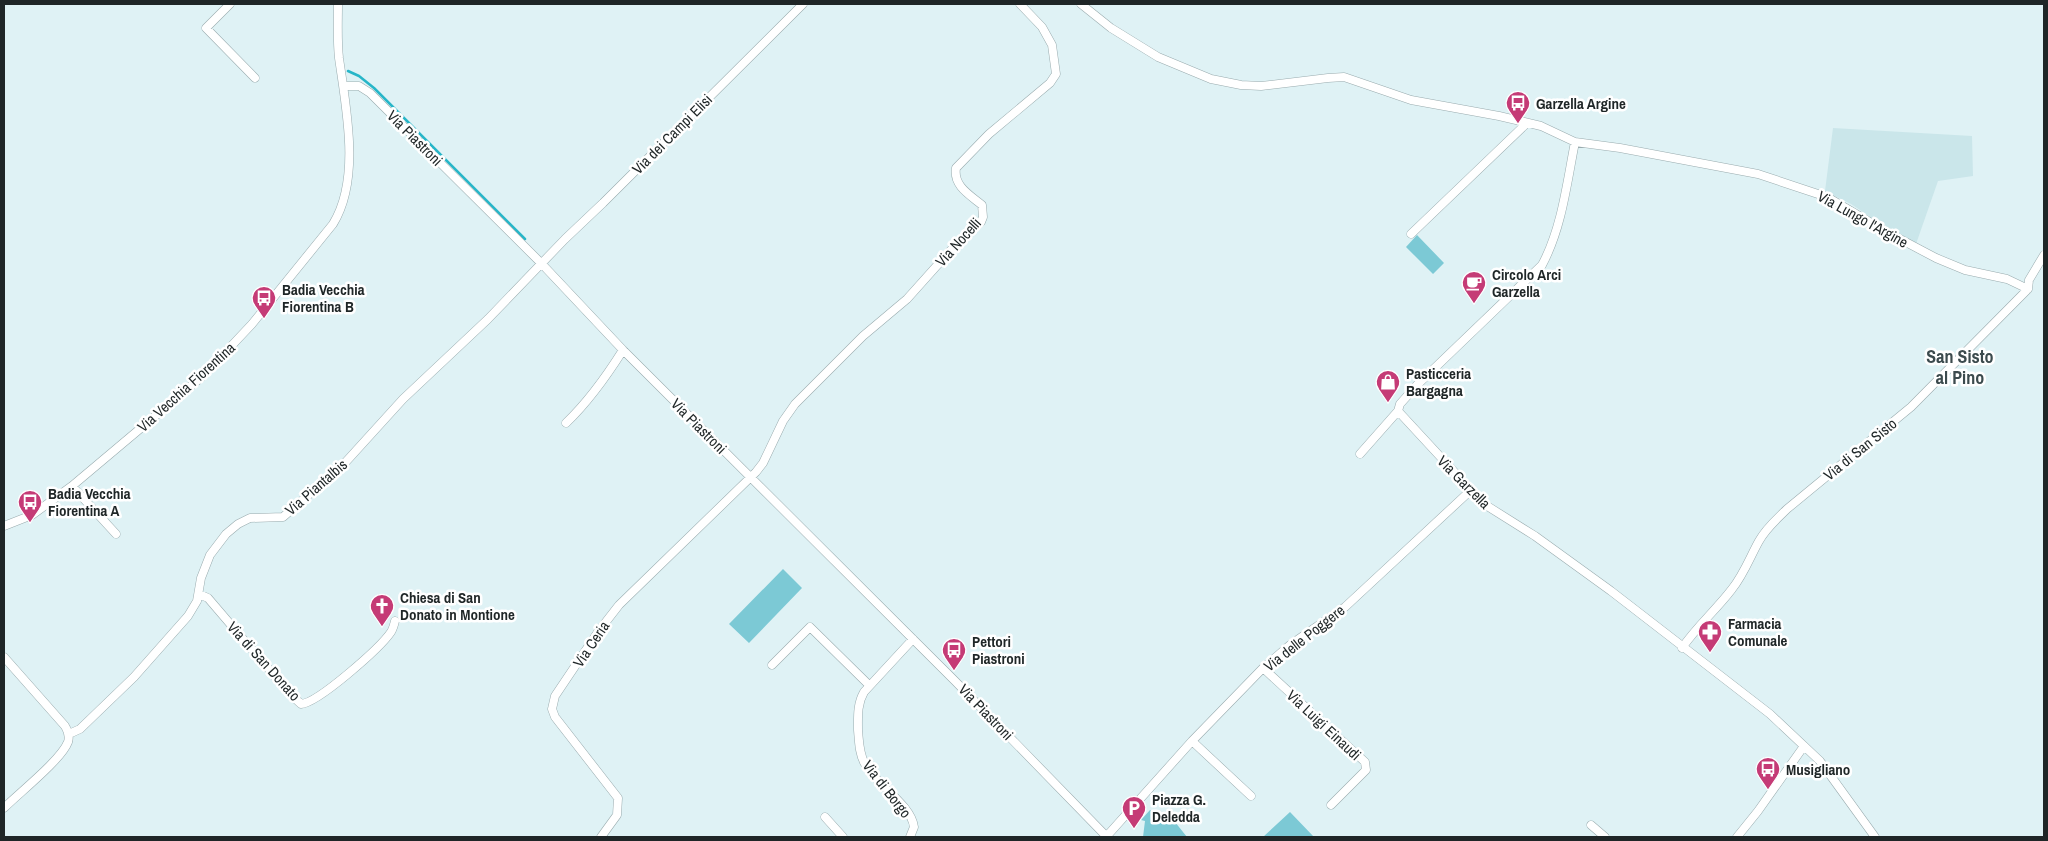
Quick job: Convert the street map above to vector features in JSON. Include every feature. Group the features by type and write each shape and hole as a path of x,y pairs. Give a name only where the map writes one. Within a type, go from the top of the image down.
{"street":[{"path":"230,4 206,28 255,78"},
{"path":"338,4 339,57 344,86"},
{"name":"Via dei Campi Elisi","path":"541,263 803,4"},
{"name":"Via Nocelli","path":"751,478 762,463 783,421 795,404 863,336 907,299 950,251 981,222 983,217 982,206 955,180 956,168 989,134 1050,83 1056,74 1055,56 1047,34 1020,4"},
{"name":"Via Lungo l'Argine","path":"1081,4 1111,28 1158,57 1211,79 1241,85 1261,86 1328,78 1344,78 1411,100 1527,123 1550,130 1575,142 1620,148 1758,174 1809,190 1841,203 1884,230 1936,258 1965,270 2007,279 2028,290"},
{"name":"Via Piastroni","path":"344,86 359,86 367,90 541,263 623,350 913,639 1107,837"},
{"name":"Via Vecchia Fiorentina","path":"4,526 32,515 72,486 208,372 252,324 330,230 342,207 348,174 348,134 344,86"},
{"path":"1411,234 1527,123"},
{"path":"1360,454 1398,412 1400,404 1417,385 1542,265 1551,245 1561,208 1575,142"},
{"name":"Via di San Sisto","path":"1682,648 1692,634 1732,590 1770,525 1787,508 1911,407 2028,290 2030,280 2044,255"},
{"name":"Via Piantalbis","path":"4,808 58,756 67,743 69,734 80,729 147,663 188,616 199,594 201,578 210,555 218,542 233,528 250,518 279,518 287,512 351,456 395,407 488,318 541,263"},
{"path":"566,423 586,403 623,350"},
{"name":"Via Garzella","path":"1398,412 1484,504 1534,536 1611,591 1682,648 1714,669 1770,714 1820,761 1875,837"},
{"name":"Via Ceria","path":"601,837 617,815 618,798 555,717 552,704 598,632 619,605 751,478"},
{"path":"72,486 116,534"},
{"name":"Via delle Poggere","path":"1107,837 1192,741 1264,668 1290,645 1345,607 1470,491"},
{"name":"Via di San Donato","path":"199,594 208,598 290,694 301,704 323,694 352,670 386,638 395,621"},
{"path":"772,665 810,627 869,685"},
{"name":"Via di Borgo","path":"910,837 914,827 910,815 870,771 861,755 858,708 860,698 869,685 913,639"},
{"path":"4,657 65,726 69,734"},
{"name":"Via Luigi Einaudi","path":"1264,668 1365,762 1366,770 1331,805"},
{"path":"1192,741 1251,796"},
{"path":"1737,837 1804,746"},
{"path":"825,817 843,837"},
{"path":"1591,825 1605,837"}],"shaded area":[{"path":"1833,128 1972,136 1973,176 1938,181 1916,244 1851,204 1825,191"},
{"path":"1417,235 1444,263 1433,274 1406,247"},
{"path":"783,569 802,588 749,643 729,624"},
{"path":"1150,810 1175,822 1187,837 1143,837 1145,821 1141,820"},
{"path":"1290,812 1314,837 1263,837"}],"waterway":[{"path":"348,71 359,76 374,88 525,239"}],"place":[{"name":"Garzella Argine","path":"1518,124"},
{"name":"Circolo Arci Garzella","path":"1474,304"},
{"name":"Badia Vecchia Fiorentina B","path":"264,319"},
{"name":"Pasticceria Bargagna","path":"1388,403"},
{"name":"Badia Vecchia Fiorentina A","path":"30,523"},
{"name":"Chiesa di San Donato in Montione","path":"382,627"},
{"name":"Farmacia Comunale","path":"1710,653"},
{"name":"Pettori Piastroni","path":"954,671"},
{"name":"Musigliano","path":"1768,790"},
{"name":"Piazza G. Deledda","path":"1134,829"}],"district":[{"name":"San Sisto al Pino","path":"1960,366"}]}
